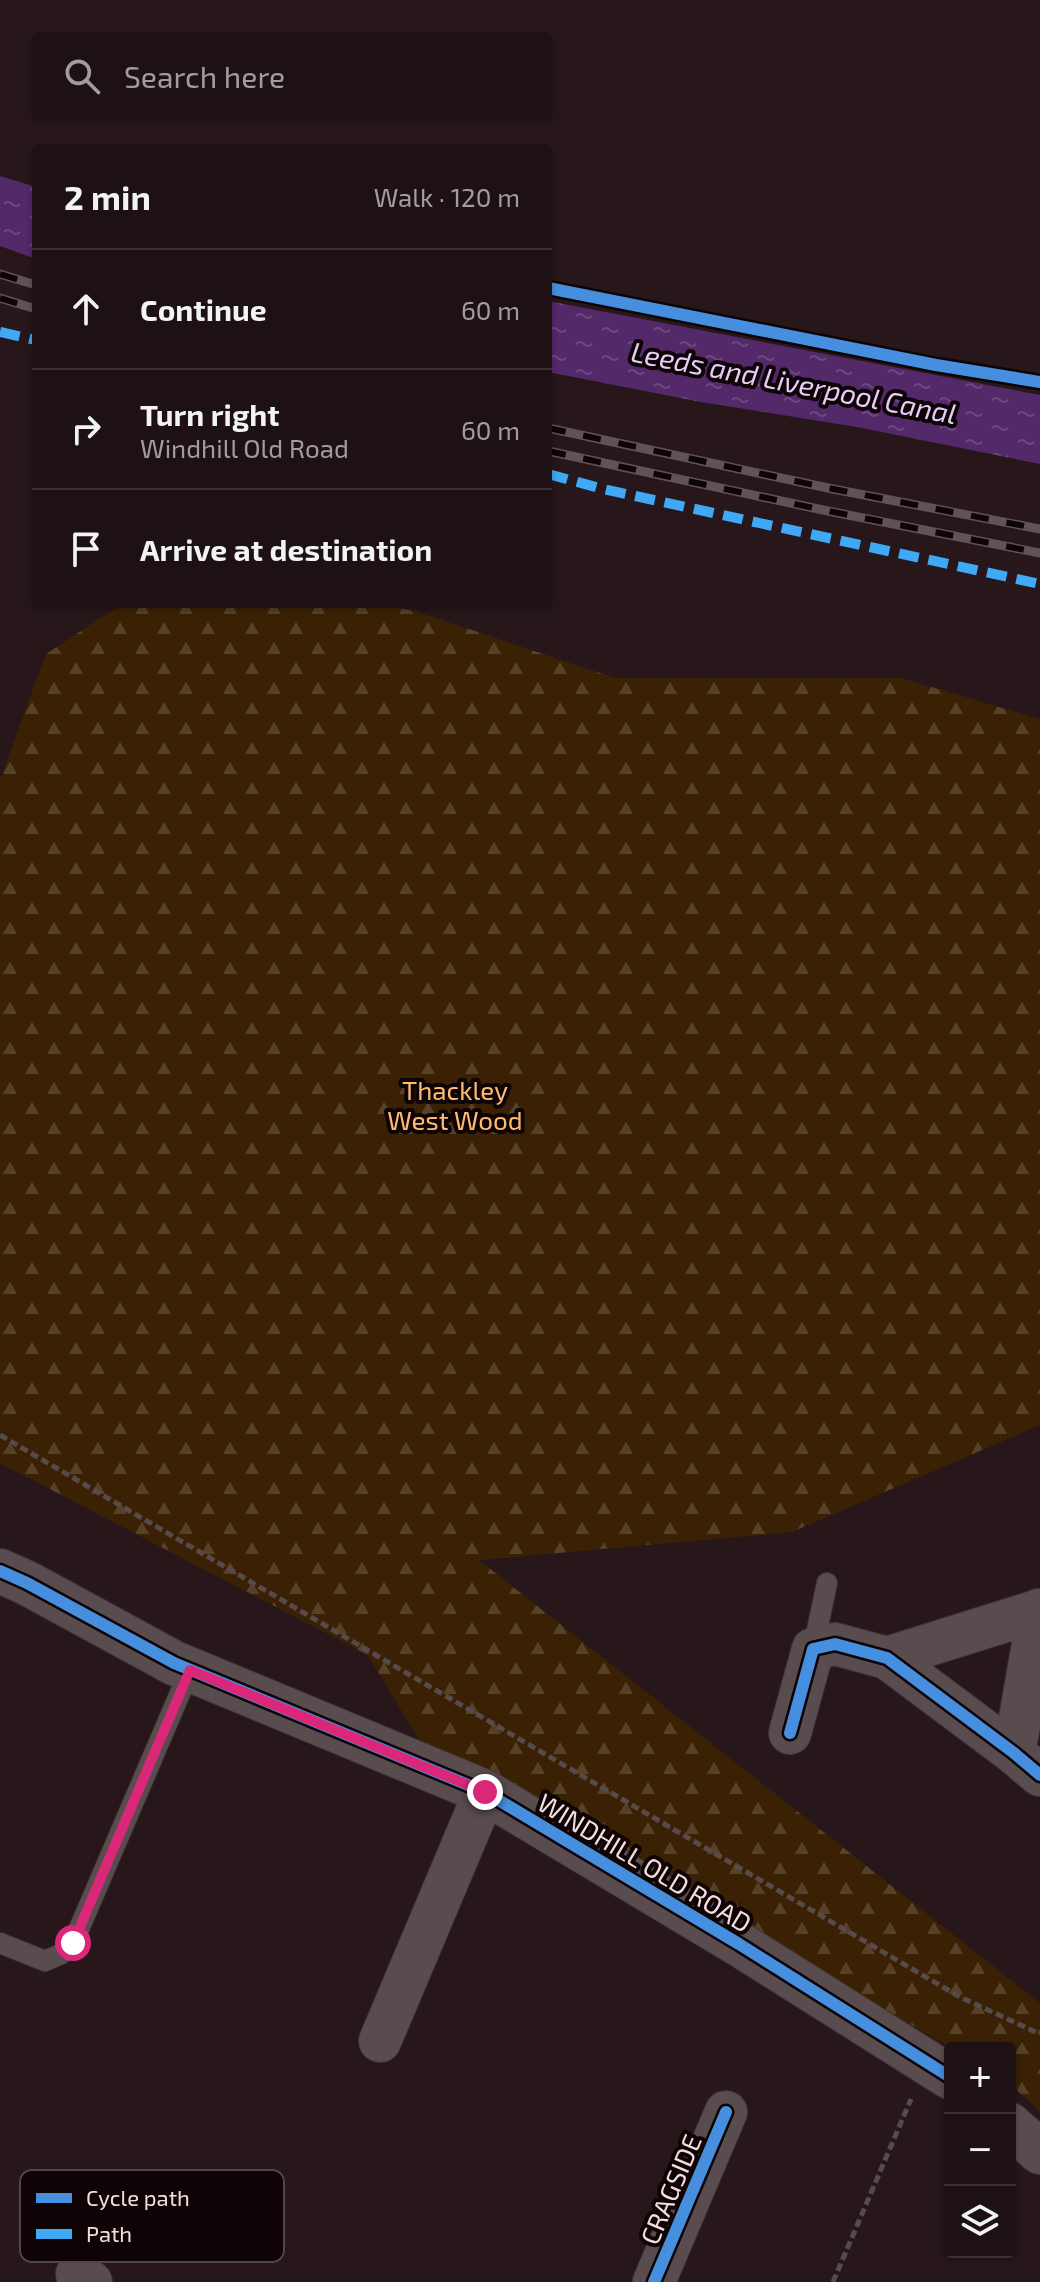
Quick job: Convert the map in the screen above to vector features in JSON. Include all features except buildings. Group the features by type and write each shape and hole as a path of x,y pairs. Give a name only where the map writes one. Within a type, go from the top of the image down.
{"street":[{"name":"WINDHILL OLD ROAD","path":"0,1571 190,1670 485,1792 739,1944 938,2069"},
{"path":"887,1658 1039,1610 1027,1764"},
{"path":"790,1733 813,1649 835,1644 887,1658 1027,1764"},
{"path":"380,2041 485,1792"},
{"name":"CRAGSIDE","path":"654,2282 726,2112"},
{"path":"1016,2130 1040,2152"}],"lane":[{"path":"813,1649 827,1583"},
{"path":"0,1943 45,1961 61,1954 73,1943 190,1670"}],"path":[{"path":"0,1435 960,1997 1040,2034"},
{"path":"833,2282 938,2069"}],"green space":[{"name":"Thackley West Wood","path":"116,608 397,608 415,611 615,678 901,678 1040,719 1040,1425 792,1532 479,1560 1040,2003 1040,2111 1016,2089 1016,2042 944,2043 424,1748 368,1655 0,1463 0,780 46,654"}],"water":[{"path":"0,176 32,186 32,258 0,246"},
{"name":"Leeds and Liverpool Canal","path":"552,302 1040,395 1040,464 857,427 701,402 552,373"}],"railway":[{"path":"0,274 32,284"},
{"path":"0,298 32,308"},
{"path":"552,429 828,488 1040,529"},
{"path":"552,452 1040,553"}],"marked path":[{"path":"0,332 32,339"},
{"path":"552,475 603,489 1040,584"}],"cycle path":[{"path":"552,289 936,365 1040,382"},
{"path":"0,1571 174,1663 485,1792 739,1944 944,2073"},
{"path":"790,1733 813,1649 835,1644 887,1658 1040,1775"},
{"path":"654,2282 726,2112"}],"route":[{"path":"73,1943 190,1670 485,1792"}]}
